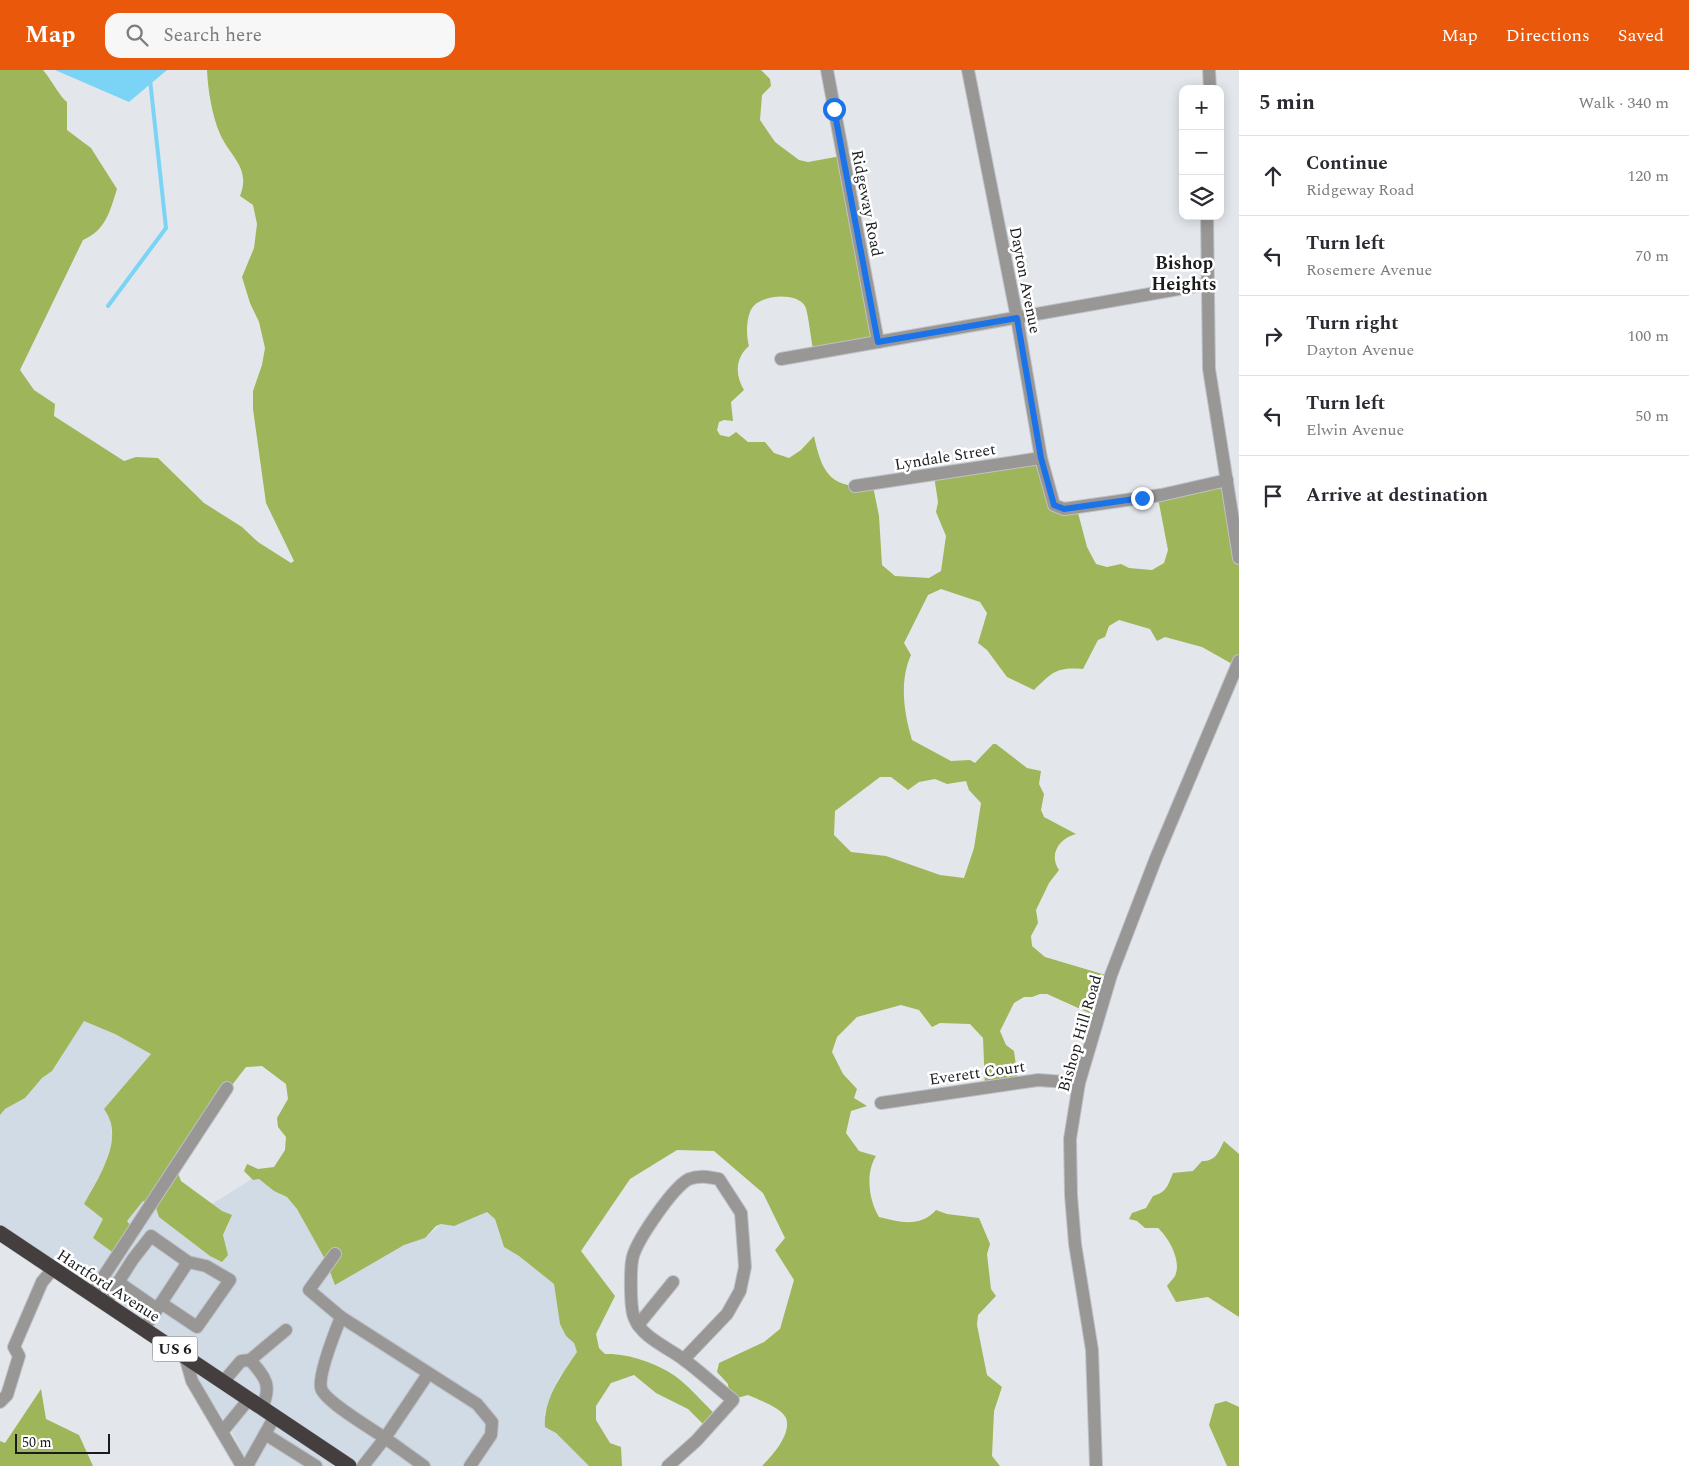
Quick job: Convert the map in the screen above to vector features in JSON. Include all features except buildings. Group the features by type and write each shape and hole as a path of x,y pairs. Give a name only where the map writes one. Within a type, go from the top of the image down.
{"highway":[{"name":"Hartford Avenue","path":"0,1233 348,1466"}],"street":[{"name":"Ridgeway Road","path":"827,70 878,342"},
{"name":"Dayton Avenue","path":"968,70 1017,318 1041,458 1054,505 1064,509 1161,495 1227,480"},
{"path":"1208,70 1210,85"},
{"path":"1207,220 1209,369 1239,558"},
{"path":"781,359 1208,284"},
{"name":"Lyndale Street","path":"855,486 1041,458"},
{"name":"Bishop Hill Road","path":"1096,1466 1092,1350 1075,1244 1071,1195 1070,1139 1079,1083 1112,974 1156,858 1239,661"},
{"name":"Everett Court","path":"881,1103 1038,1080 1079,1083"},
{"path":"92,1294 227,1088"},
{"path":"668,1466 696,1441 733,1400 684,1359 649,1336 638,1325 633,1316 633,1256 643,1234 666,1202 688,1180 704,1176 719,1179 741,1213 745,1267 740,1291 728,1314 684,1359"},
{"path":"105,1303 118,1282 151,1236 188,1262 206,1266 230,1280 198,1326 118,1282"},
{"path":"334,1254 309,1290 341,1318 477,1404 492,1422 491,1435 470,1466"},
{"path":"144,1329 188,1262"},
{"path":"0,1402 6,1395 19,1356 14,1347 42,1282 53,1269"},
{"path":"638,1325 673,1282"},
{"path":"341,1318 327,1355 321,1387 329,1398 424,1466"},
{"path":"222,1382 241,1361 250,1360 286,1330"},
{"path":"185,1356 192,1381 242,1466"},
{"path":"248,1466 265,1434 269,1412 266,1381 250,1360"},
{"path":"363,1466 432,1377"},
{"path":"222,1432 249,1399"},
{"path":"265,1434 316,1466"}],"shaded area":[{"path":"84,1020 115,1034 151,1054 104,1109 110,1118 112,1137 107,1161 84,1204 103,1219 93,1238 127,1221 143,1201 228,1255 223,1235 229,1224 222,1211 212,1204 252,1179 259,1179 274,1191 287,1197 297,1209 327,1261 404,1245 425,1238 441,1224 454,1226 487,1212 495,1219 504,1247 519,1256 554,1284 560,1324 566,1336 574,1343 577,1352 558,1379 544,1415 556,1433 589,1466 249,1466 230,1428 179,1355 0,1226 0,1115 5,1109 25,1098 42,1078 52,1071"}],"green space":[{"path":"0,70 43,70 67,102 67,130 91,148 117,189 102,225 91,236 83,240 20,370 34,390 55,404 54,416 124,461 136,457 158,458 204,503 242,527 258,542 291,563 294,561 266,503 253,409 253,391 262,365 265,348 259,322 250,303 242,277 254,248 257,224 253,205 240,196 243,186 241,170 217,127 208,86 207,70 761,70 770,79 771,86 762,95 760,120 775,142 799,160 808,162 841,156 876,338 813,348 806,309 801,301 795,298 779,296 757,303 750,312 748,322 747,337 749,346 741,356 738,367 739,378 744,390 731,402 733,421 724,420 719,422 717,430 720,435 729,437 736,432 748,442 765,442 774,453 789,458 801,450 814,436 825,469 838,482 847,485 873,486 879,516 882,565 895,576 929,578 941,571 946,536 936,512 938,502 934,476 1040,459 1052,504 1077,509 1087,547 1096,564 1107,567 1121,564 1129,568 1152,570 1164,563 1168,550 1158,498 1224,481 1239,560 1239,659 1234,665 1202,647 1165,637 1157,641 1150,629 1119,620 1109,626 1105,637 1098,640 1083,669 1067,669 1056,672 1034,690 1007,677 987,650 978,643 987,613 980,602 941,589 928,595 904,643 911,655 905,676 904,698 912,740 951,761 970,760 975,763 993,744 996,744 1027,768 1041,771 1039,784 1044,794 1041,810 1044,817 1076,834 1065,839 1055,853 1056,864 1059,870 1049,883 1036,910 1038,923 1031,936 1032,946 1045,957 1109,976 1096,1016 1047,994 1024,997 1014,1003 1000,1031 1006,1045 1014,1051 1018,1081 985,1087 983,1038 970,1024 940,1023 932,1027 919,1010 901,1005 857,1017 837,1037 832,1052 843,1074 857,1089 854,1098 867,1106 851,1111 846,1133 859,1151 876,1156 870,1170 869,1179 873,1203 879,1217 909,1222 930,1216 936,1210 947,1214 979,1218 990,1244 987,1254 991,1289 996,1296 978,1315 977,1325 987,1375 1002,1387 994,1411 992,1456 1000,1466 762,1466 776,1451 784,1438 787,1424 786,1418 780,1410 748,1395 730,1400 728,1384 717,1372 719,1363 764,1342 780,1329 794,1280 775,1250 785,1238 763,1193 714,1151 677,1150 630,1179 581,1251 615,1296 596,1334 599,1348 605,1354 632,1357 668,1371 686,1385 717,1416 707,1428 688,1409 656,1393 634,1375 611,1383 596,1406 596,1420 610,1443 621,1447 622,1466 589,1466 556,1433 545,1427 545,1417 550,1397 577,1352 574,1343 566,1336 560,1324 554,1284 519,1256 504,1247 495,1219 487,1212 454,1226 441,1224 436,1226 425,1238 404,1245 335,1285 326,1261 297,1209 287,1197 274,1191 259,1179 253,1180 244,1171 247,1164 258,1169 274,1167 285,1150 286,1137 278,1127 277,1118 288,1099 286,1084 262,1066 246,1067 176,1168 181,1181 222,1211 232,1215 223,1235 228,1255 222,1262 210,1256 159,1217 156,1208 143,1201 127,1221 133,1229 115,1254 93,1238 103,1219 84,1204 108,1158 111,1145 112,1132 110,1120 104,1109 151,1054 115,1034 84,1021 52,1071 42,1078 25,1098 5,1109 0,1115","holes":["880,777 891,777 908,790 919,782 935,779 947,784 966,781 969,790 981,803 974,848 964,878 940,875 886,856 851,852 834,835 835,811"]},
{"path":"1224,1141 1239,1154 1239,1317 1208,1297 1176,1302 1167,1286 1177,1270 1176,1257 1170,1244 1158,1228 1145,1228 1137,1221 1129,1219 1132,1213 1146,1208 1153,1196 1164,1190 1173,1173 1193,1171 1202,1161 1214,1158"},
{"path":"41,1389 46,1419 79,1435 93,1466 0,1466 0,1441 5,1443"},
{"path":"1226,1401 1239,1407 1239,1466 1227,1466 1209,1425 1215,1404"}],"water":[{"path":"55,70 167,70 129,102"}],"waterway":[{"path":"108,306 166,228 149,70"}],"district":[{"name":"Bishop Heights","path":"1184,273"}],"route":[{"path":"834,109 878,342 1017,318 1041,458 1054,505 1064,509 1142,498"}]}
